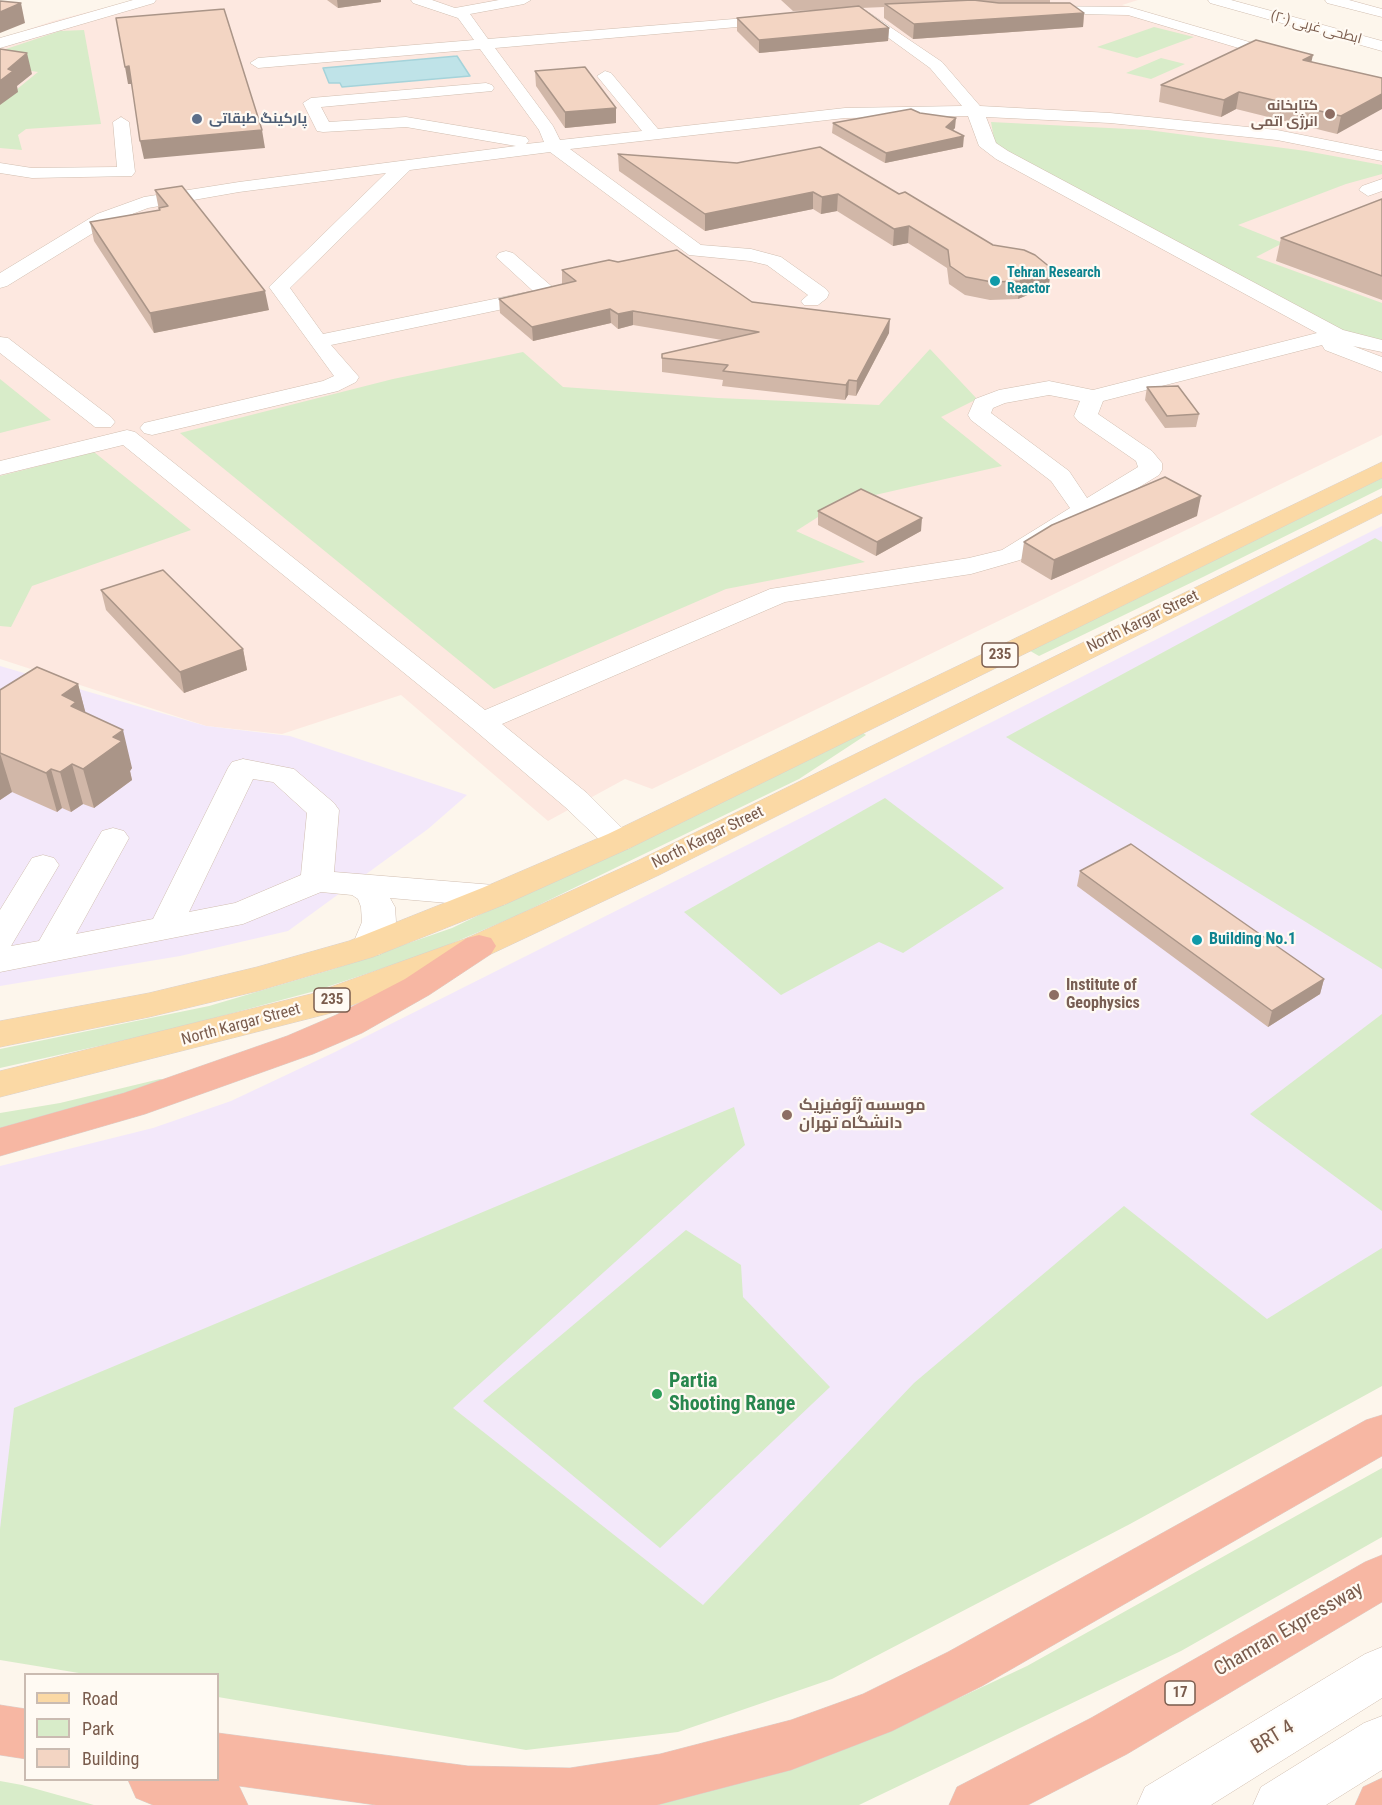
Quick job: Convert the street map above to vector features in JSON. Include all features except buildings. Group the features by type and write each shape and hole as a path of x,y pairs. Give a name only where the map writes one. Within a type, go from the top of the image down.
{"highway":[{"path":"0,1142 132,1104 300,1045 350,1024 417,987 479,946"},
{"path":"219,1758 468,1792 570,1794 660,1779 791,1745 874,1714 964,1670 1382,1434"},
{"name":"Chamran Expressway","path":"975,1805 1108,1736 1382,1577"},
{"path":"0,1730 24,1734"},
{"path":"159,1781 222,1805"}],"main road":[{"name":"North Kargar Street","path":"0,1034 148,1005 258,978 369,946 494,896 619,841 1382,469"},
{"name":"North Kargar Street","path":"0,1084 319,1004 479,946 648,868 1382,503"},
{"path":"899,704 934,726"}],"street":[{"path":"0,43 149,0"},
{"path":"418,0 463,15 547,130 554,146"},
{"path":"455,12 524,0"},
{"name":"ابطحی غربی (۲۰)","path":"1215,0 1382,46"},
{"path":"1332,0 1382,13"},
{"path":"1020,10 1129,11 1302,62"},
{"path":"727,11 748,22"},
{"path":"884,11 856,12 936,65 975,111 988,146 1335,335 1382,346"},
{"path":"258,63 794,18"},
{"path":"605,76 654,135"},
{"path":"486,88 311,103 323,127 406,123 554,146 696,251"},
{"path":"0,282 104,218 144,203 239,187 554,146 844,113 975,111 1110,118 1277,135 1382,156"},
{"path":"0,168 32,173 126,172 121,122"},
{"path":"152,428 154,424 152,417 133,413 334,364 279,287 404,166"},
{"path":"674,256 696,251 751,255 774,261 819,293 817,298 811,301"},
{"path":"318,341 549,294 506,256"},
{"path":"1335,335 1333,345 1382,365"},
{"path":"1084,511 1060,476 979,415 983,404 999,397 1049,388 1093,397 1335,335"},
{"path":"0,342 118,424 290,568 494,717"},
{"path":"494,717 769,598 998,561 1150,470 1150,463 1144,456 1086,416 1093,397"},
{"path":"0,468 118,424"},
{"path":"0,447 118,424 152,428 315,559 494,717 619,841"},
{"path":"290,568 315,559"},
{"path":"165,928 243,768 283,775 323,810 317,881"},
{"path":"50,951 113,838"},
{"path":"0,938 43,865"},
{"path":"0,960 243,913 317,881 494,896"},
{"path":"359,883 372,893 378,907 378,922 369,946"},
{"name":"BRT 4","path":"1163,1805 1382,1671"},
{"path":"1279,1805 1382,1741"}],"shaded area":[{"path":"135,0 1138,0 1122,5 1382,82 1382,435 652,789 625,779 548,821 401,695 282,734 206,726 0,659 0,39 53,21"},
{"name":"موسسه ژئوفیزیک دانشگاه تهران","path":"1382,526 1382,1344 819,1647 0,1555 0,1166 153,1128 231,1101 335,1052"},
{"path":"0,666 206,726 290,736 467,795 428,829 288,931 180,956 0,986"}],"green space":[{"path":"1154,27 1194,37 1137,58 1097,47"},
{"path":"84,30 101,124 26,129 18,135 22,150 0,148 0,103 38,72 0,66 0,51 60,31"},
{"path":"1161,58 1185,64 1151,79 1126,73"},
{"path":"991,122 1148,130 1306,151 1382,165 1382,174 1346,184 1238,225 1283,243 1256,257 1382,303 1382,343 1340,333 995,144"},
{"path":"930,349 977,399 941,417 1002,466 840,503 796,531 865,562 726,589 494,689 180,433 393,379 523,352 563,387 718,398 879,405"},
{"path":"0,379 51,420 0,433"},
{"path":"94,452 191,530 32,586 11,627 0,626 0,476"},
{"path":"1382,474 1382,488 1203,577 1039,656 1025,648"},
{"path":"1375,538 1382,542 1382,969 1006,737"},
{"path":"862,732 866,735 799,779 516,916 434,951 315,991 166,1031 0,1068 0,1049 209,1006 334,969 452,928"},
{"path":"885,798 1004,888 903,953 879,942 781,995 684,912"},
{"path":"1382,1014 1382,1211 1250,1114"},
{"path":"160,1079 170,1080 0,1129 0,1113 60,1103"},
{"path":"734,1107 745,1145 453,1408 703,1605 914,1383 1124,1206 1267,1319 1382,1248 1382,1386 1130,1524 832,1679 678,1732 526,1750 219,1697 219,1673 79,1673 0,1660 0,1529 14,1408"},
{"name":"Partia Shooting Range","path":"686,1230 741,1265 743,1297 830,1387 660,1548 483,1401"},
{"path":"1382,1468 1382,1537 1181,1651 859,1805 641,1805 878,1736 1027,1666"},
{"path":"0,1781 22,1785 94,1805 0,1805"}],"water":[{"path":"457,56 470,76 342,87 340,83 329,83 323,68"}],"place":[{"name":"کتابخانه انرژی اتمی","path":"1330,114"},
{"name":"پارکینگ طبقاتی","path":"197,119"},
{"name":"Tehran Research Reactor","path":"995,281"},
{"name":"Building No.1","path":"1197,940"},
{"name":"Institute of Geophysics","path":"1054,995"},
{"name":"موسسه ژئوفیزیک دانشگاه تهران","path":"787,1115"},
{"name":"Partia Shooting Range","path":"657,1394"}]}
